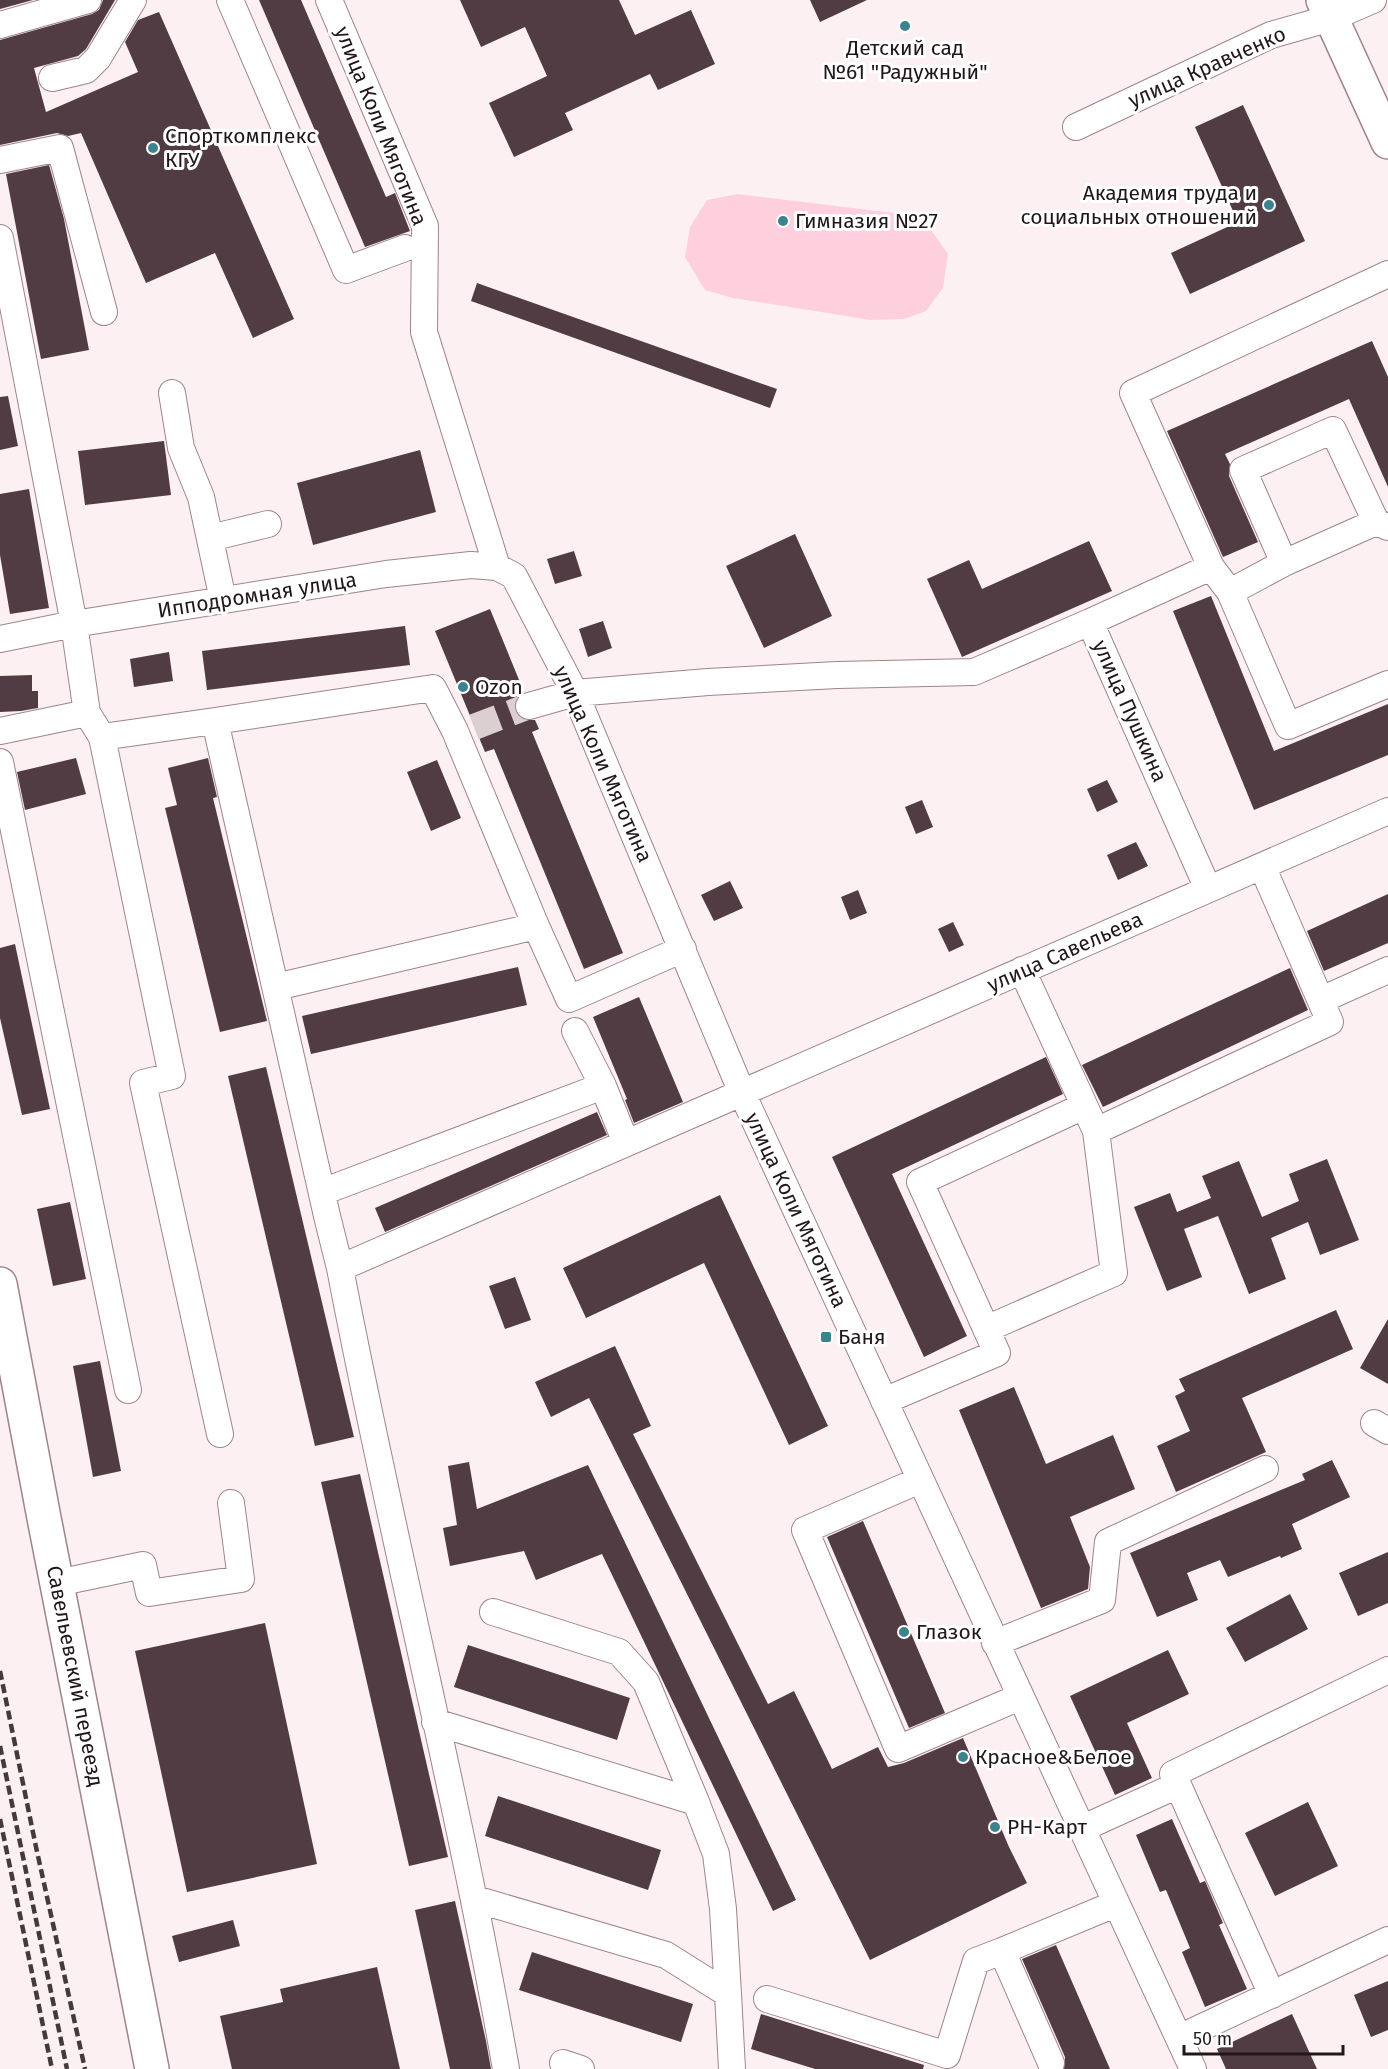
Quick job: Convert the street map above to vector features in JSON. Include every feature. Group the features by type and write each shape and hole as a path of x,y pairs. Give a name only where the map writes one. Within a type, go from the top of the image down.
{"main road":[{"path":"1327,9 1388,142"},
{"name":"Савельевский переезд","path":"0,1284 152,2069"}],"street":[{"path":"0,24 88,0"},
{"path":"52,78 86,70 98,58 133,0"},
{"path":"230,0 346,270 405,248"},
{"name":"улица Коли Мяготина","path":"329,0 425,226 424,332 505,572 575,693 742,1093 1192,2069"},
{"name":"улица Кравченко","path":"1076,127 1327,9 1373,0"},
{"path":"0,160 60,148 104,312"},
{"path":"0,237 74,624 87,713 102,737 172,1076 143,1083 220,1434"},
{"path":"1388,274 1133,393 1211,567 1230,592 1288,726 1388,684"},
{"path":"172,393 181,448 201,497 223,600"},
{"path":"1230,592 1284,563 1382,524 1333,430 1243,470 1284,563"},
{"path":"210,538 268,524"},
{"name":"Ипподромная улица","path":"0,639 74,624 386,574 471,565 505,572"},
{"name":"улица Пушкина","path":"1208,889 1090,622 1211,567"},
{"path":"529,706 575,693 708,682 837,675 974,672 1090,622"},
{"path":"102,737 433,688 465,729 536,926 569,999 682,949"},
{"path":"0,731 87,713"},
{"path":"215,721 340,1268 435,1722 494,1904 506,2069"},
{"path":"0,762 128,1390"},
{"name":"улица Савельева","path":"340,1268 1388,811"},
{"path":"1096,1131 1330,1022 1262,866"},
{"path":"276,987 536,926"},
{"path":"986,1329 1114,1273 1096,1131 1022,970"},
{"path":"1321,1000 1388,970"},
{"path":"575,1031 603,1086 626,1143"},
{"path":"322,1191 603,1086"},
{"path":"884,1401 997,1353 920,1182 1084,1106"},
{"path":"995,1643 1102,1600 1108,1542 1265,1469"},
{"path":"920,1480 804,1530 898,1749 1020,1697"},
{"path":"57,1583 143,1565 149,1593 241,1579 231,1503"},
{"path":"493,1612 620,1652 646,1682 716,1854 723,1909 732,2069"},
{"path":"1272,1995 1173,1774 1388,1670"},
{"path":"435,1722 696,1802"},
{"path":"1081,1829 1178,1785"},
{"path":"494,1904 666,1955 728,1994"},
{"path":"767,1999 947,2055 976,1961 1115,1904"},
{"path":"1179,2038 1388,1940"},
{"path":"1002,1951 1051,2063"}],"shaded area":[{"path":"738,194 902,214 931,230 948,254 943,288 926,311 904,319 871,320 733,298 705,290 685,257 690,227 707,200"}],"building":[{"path":"0,0 33,0 0,9"},
{"name":"Спорткомплекс КГУ","path":"103,0 115,0 86,49 78,56 34,68 46,112 138,72 125,42 138,20 159,12 294,319 253,338 215,253 146,283 81,133 68,136 57,133 0,145 0,40 92,14 99,10"},
{"path":"259,0 301,0 386,197 395,193 410,231 365,247"},
{"path":"460,0 619,0 635,35 691,10 715,64 658,90 650,74 565,113 573,130 514,157 489,103 547,76 525,27 481,47"},
{"path":"810,0 867,0 820,22"},
{"name":"Академия труда и социальных отношений","path":"1243,105 1305,241 1190,294 1171,253 1238,222 1195,127"},
{"path":"49,165 64,219 89,350 41,359 6,174"},
{"path":"477,283 777,389 770,408 471,301"},
{"path":"1372,341 1388,377 1388,487 1349,399 1225,454 1230,464 1229,476 1258,542 1223,557 1167,431"},
{"path":"8,396 18,446 0,450 0,397"},
{"path":"164,441 171,495 85,505 78,451"},
{"path":"420,450 436,512 313,545 297,483"},
{"path":"29,489 49,608 10,614 0,555 0,494"},
{"path":"795,534 832,616 764,648 726,566"},
{"path":"1089,541 1112,591 962,657 927,579 969,560 982,589"},
{"path":"574,551 582,576 555,584 547,559"},
{"path":"1211,596 1274,751 1388,704 1388,755 1254,810 1173,611"},
{"path":"490,609 524,692 515,702 515,711 525,720 535,720 539,729 532,732 623,953 584,969 494,749 485,752 435,631"},
{"path":"603,621 612,648 588,657 579,629"},
{"path":"405,626 410,665 207,690 202,651"},
{"path":"169,652 173,681 134,687 130,659"},
{"path":"32,675 32,691 38,691 38,708 0,712 0,676"},
{"path":"76,758 86,794 25,810 17,772"},
{"path":"208,758 217,797 213,798 267,1021 220,1032 165,808 177,805 168,768"},
{"path":"437,760 461,818 431,831 407,772"},
{"path":"1107,780 1118,802 1097,812 1087,789"},
{"path":"922,800 933,827 916,834 905,807"},
{"path":"1136,842 1148,866 1118,880 1107,855"},
{"path":"730,881 743,908 714,921 701,895"},
{"path":"858,890 867,913 850,920 841,897"},
{"path":"1388,894 1388,943 1324,971 1307,931"},
{"path":"953,922 964,945 949,952 938,929"},
{"path":"15,944 50,1109 22,1115 0,1018 0,948"},
{"path":"518,967 527,1005 311,1054 302,1016"},
{"path":"1290,968 1308,1010 1103,1107 1082,1065"},
{"path":"639,997 683,1102 634,1123 625,1100 627,1099 593,1017"},
{"path":"1046,1057 1063,1094 892,1174 967,1336 924,1357 832,1157"},
{"path":"266,1067 354,1437 315,1446 228,1076"},
{"path":"597,1112 607,1135 385,1232 375,1208"},
{"path":"1327,1159 1359,1240 1320,1255 1308,1222 1271,1238 1286,1279 1249,1294 1218,1216 1184,1229 1202,1277 1167,1291 1134,1207 1170,1193 1177,1212 1211,1198 1202,1176 1239,1161 1262,1217 1299,1201 1289,1174"},
{"path":"720,1195 828,1426 789,1445 704,1263 586,1318 563,1268"},
{"path":"70,1202 86,1279 53,1286 37,1209"},
{"path":"515,1277 531,1320 505,1329 489,1286"},
{"path":"1336,1310 1353,1349 1242,1398 1266,1452 1176,1492 1157,1446 1190,1431 1175,1396 1185,1391 1179,1379"},
{"path":"1388,1319 1388,1384 1360,1368"},
{"path":"615,1346 651,1426 633,1434 768,1704 794,1691 832,1769 878,1747 888,1767 904,1763 963,1738 1009,1847 1027,1883 870,1960 589,1398 551,1417 535,1382"},
{"path":"100,1361 121,1471 93,1477 73,1366"},
{"path":"1014,1387 1046,1464 1113,1435 1135,1489 1070,1517 1090,1567 1088,1589 1041,1608 959,1410"},
{"path":"1332,1460 1350,1497 1292,1524 1302,1549 1228,1577 1220,1560 1187,1573 1198,1600 1157,1617 1130,1553 1305,1480 1302,1474"},
{"path":"469,1462 477,1509 588,1465 796,1900 773,1911 602,1554 536,1580 524,1551 450,1566 443,1528 457,1525 448,1466"},
{"path":"360,1474 448,1857 409,1866 321,1482"},
{"path":"863,1521 945,1713 909,1728 827,1537"},
{"path":"1388,1552 1388,1603 1358,1616 1339,1573"},
{"path":"1290,1594 1308,1629 1245,1662 1226,1628"},
{"path":"265,1623 317,1864 187,1892 135,1651"},
{"path":"468,1645 630,1698 617,1740 454,1687"},
{"path":"1168,1650 1189,1694 1127,1723 1152,1778 1115,1795 1070,1696"},
{"path":"498,1796 661,1850 648,1890 485,1836"},
{"path":"1308,1802 1338,1866 1275,1896 1245,1833"},
{"path":"1172,1819 1200,1883 1205,1881 1223,1923 1219,1925 1247,1989 1205,2007 1182,1952 1190,1948 1166,1890 1160,1892 1136,1835"},
{"path":"455,1901 491,2069 450,2069 415,1910"},
{"path":"233,1920 240,1946 179,1962 172,1936"},
{"path":"1056,1945 1110,2069 1064,2069 1065,2057 1022,1959"},
{"path":"532,1952 693,2004 681,2042 519,1990"},
{"path":"377,1967 400,2069 232,2069 220,2016 283,2002 280,1989"},
{"path":"1388,1981 1388,2030 1371,2037 1354,1995"},
{"path":"761,2014 924,2065 923,2069 815,2069 751,2049"},
{"path":"1292,2014 1317,2069 1226,2069 1217,2049"}],"tunnel":[{"path":"474,727 529,706"}],"railway":[{"path":"0,1671 85,2069"},
{"path":"0,1746 67,2069"},
{"path":"0,1819 52,2069"}],"place":[{"name":"Детский сад №61 \"Радужный\"","path":"905,26"},
{"name":"Спорткомплекс КГУ","path":"153,148"},
{"name":"Академия труда и социальных отношений","path":"1269,205"},
{"name":"Гимназия №27","path":"783,221"},
{"name":"Ozon","path":"463,687"},
{"name":"Баня","path":"826,1337"},
{"name":"Глазок","path":"904,1632"},
{"name":"Красное&Белое","path":"963,1757"},
{"name":"РН-Карт","path":"995,1827"}]}
